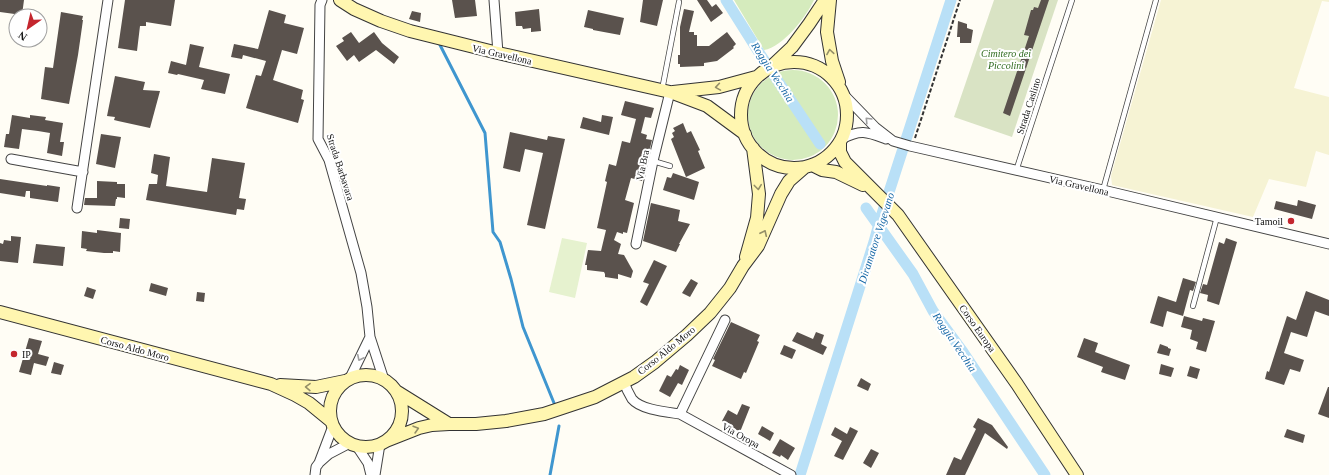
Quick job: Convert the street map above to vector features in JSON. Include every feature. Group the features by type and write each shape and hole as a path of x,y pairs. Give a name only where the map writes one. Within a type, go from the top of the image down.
{"main road":[{"name":"Via Gravellona","path":"340,0 354,9 381,21 410,31 498,53 666,91 707,106 744,134"},
{"path":"825,0 792,47 748,87 746,92 741,110 741,123 744,134 753,148 763,158 776,165 790,168 809,166 823,160 832,153 841,141 846,129 848,118 847,107 832,61 827,32 830,0"},
{"path":"766,70 785,62 792,61 812,64 824,70 834,78 843,93"},
{"name":"Via Gravellona","path":"666,91 719,87 766,70"},
{"name":"Corso Europa","path":"841,141 840,152 845,162 898,215 1017,384 1077,475"},
{"name":"Corso Aldo Moro","path":"743,266 757,218 759,194 753,148"},
{"path":"809,166 836,172 871,188"},
{"name":"Corso Aldo Moro","path":"383,442 419,428 449,424 476,424 544,414 595,397 624,382 655,362 688,335 710,313 730,288 743,266 758,246 781,194 789,181 809,166"},
{"name":"Corso Aldo Moro","path":"0,312 271,384 300,398 332,424"},
{"path":"396,391 401,402 401,418 394,433 383,442 368,447 353,444 340,436 332,424 330,410 332,398 337,388 348,379 359,375 376,376 384,380 396,391 449,424"},
{"name":"Corso Aldo Moro","path":"271,384 316,387 348,379"}],"street":[{"path":"77,208 108,0"},
{"name":"Strada Barbavara","path":"322,0 320,5 318,139 329,160 361,273 367,307 370,337 384,380"},
{"path":"494,0 498,53"},
{"name":"Via Bra","path":"636,244 666,91"},
{"name":"Via Gravellona","path":"843,93 875,127 894,141 1329,244"},
{"path":"841,141 859,132 872,134 894,141"},
{"path":"11,159 83,172"},
{"path":"680,414 725,320"},
{"path":"348,379 370,337"},
{"name":"Via Oropa","path":"624,382 633,400 642,406 680,414 791,475"},
{"path":"315,475 316,467 319,463 332,424"},
{"path":"375,475 383,442"},
{"path":"319,463 330,454 353,444 368,463 371,475"}],"lane":[{"name":"Strada Caslino","path":"1016,171 1072,0"},
{"path":"1103,190 1156,0"},
{"path":"666,91 679,2"},
{"path":"653,161 670,166"},
{"path":"1193,306 1217,217"}],"path":[{"path":"911,146 960,0"}],"shaded area":[{"path":"1161,0 1329,0 1329,2 1322,1 1294,88 1329,97 1329,155 1316,151 1306,187 1269,179 1253,217 1112,185 1111,176"}],"green space":[{"path":"734,0 814,0 800,22 786,37 771,48 764,50"},
{"name":"Cimitero dei Piccolini","path":"994,0 1058,0 1012,137 954,117"},
{"path":"784,70 802,70 818,77 831,90 838,106 838,124 831,140 818,153 802,160 784,160 768,153 755,140 748,124 748,106 755,90 768,77"},
{"path":"562,238 587,243 575,298 549,292"}],"building":[{"path":"0,0 24,0 23,8 8,8 8,13 0,12"},
{"path":"125,0 175,0 171,26 146,22 146,26 140,26 137,51 118,48"},
{"path":"452,0 475,0 477,16 455,18"},
{"path":"643,0 663,0 657,26 640,22"},
{"path":"697,0 707,0 712,7 716,4 723,13 711,22"},
{"path":"1041,0 1049,0 1010,116 1003,113 1029,36 1024,35 1031,10 1033,10 1034,7 1038,8"},
{"path":"539,9 541,31 531,32 531,28 523,29 522,26 516,26 515,12"},
{"path":"684,9 694,11 689,32 694,32 694,35 697,35 697,46 709,46 727,32 736,44 733,47 734,48 717,61 704,63 704,66 680,67 680,64 678,64 678,55 680,55 680,27"},
{"path":"269,10 286,15 284,23 304,28 297,54 282,50 273,80 303,90 301,99 304,100 298,123 246,108 256,75 261,76 266,61 243,55 242,59 231,57 234,44 258,49"},
{"path":"588,10 624,18 620,35 584,27"},
{"path":"412,11 421,13 420,22 409,19"},
{"path":"61,12 83,16 69,104 41,99 45,67 53,68"},
{"path":"958,21 967,24 967,28 973,30 971,43 960,43 960,37 957,37"},
{"path":"351,32 359,43 374,32 382,43 399,57 394,64 376,50 359,62 354,55 347,61 336,46 344,41 342,38"},
{"path":"190,44 204,47 199,67 230,74 225,94 201,89 204,80 168,73 171,61 186,65"},
{"path":"115,76 145,82 143,90 160,91 150,128 114,120 115,117 107,116"},
{"path":"625,101 654,108 651,118 645,117 641,133 647,135 646,139 652,140 642,181 631,178 625,200 634,203 627,233 623,232 623,234 617,232 614,240 621,244 618,254 624,255 633,271 631,278 618,274 618,279 605,277 604,272 587,270 587,265 585,265 588,250 601,251 606,230 597,228 607,182 605,181 609,164 616,166 622,141 630,143 636,119 621,115"},
{"path":"12,115 30,118 30,115 46,117 45,120 63,123 60,142 64,142 62,156 47,153 50,133 38,131 22,129 19,149 4,147 6,134 9,134"},
{"path":"602,115 613,117 609,135 580,128 583,117 601,122"},
{"path":"683,123 687,133 691,131 700,150 698,151 705,168 686,177 671,139 674,137 672,133 675,131 673,128"},
{"path":"510,132 547,140 548,136 565,139 545,229 527,225 543,153 525,149 520,172 503,168"},
{"path":"101,134 121,137 115,168 96,164"},
{"path":"154,154 170,157 166,186 207,192 212,158 245,163 239,198 246,199 244,210 237,209 236,215 146,200 149,184 157,184 158,175 151,173"},
{"path":"673,173 699,182 694,200 663,190 667,177 671,178"},
{"path":"0,179 60,187 58,202 30,198 30,191 26,191 25,197 0,193"},
{"path":"97,181 125,184 125,198 117,197 115,206 84,205 85,198 97,198"},
{"path":"1298,200 1316,205 1312,219 1274,209 1276,201 1297,206"},
{"path":"651,203 680,210 678,221 690,224 676,252 643,241"},
{"path":"120,218 130,219 129,229 119,228"},
{"path":"97,230 121,233 120,252 113,251 113,253 104,253 86,251 87,249 81,248 82,231 97,233"},
{"path":"11,236 21,237 18,263 0,261 0,243 3,244 4,240 11,241"},
{"path":"1226,238 1237,242 1219,305 1207,301 1208,295 1200,293 1203,284 1207,285 1219,242 1224,244"},
{"path":"36,244 65,247 63,266 33,263"},
{"path":"654,260 667,266 647,306 640,302 649,284 643,282"},
{"path":"1183,278 1196,282 1193,291 1190,290 1183,316 1167,311 1163,327 1150,323 1158,296 1176,302"},
{"path":"691,279 698,283 690,297 682,293"},
{"path":"151,283 168,288 166,296 149,291"},
{"path":"87,287 96,290 93,299 84,296"},
{"path":"1306,291 1329,300 1329,316 1315,311 1307,337 1291,332 1284,353 1304,360 1300,372 1290,369 1284,385 1265,379 1267,371 1269,372 1287,316 1296,320"},
{"path":"197,292 205,293 204,302 196,301"},
{"path":"1184,316 1202,321 1203,318 1215,321 1206,352 1196,349 1198,342 1190,339 1192,330 1181,327"},
{"path":"731,322 760,335 757,341 759,342 746,373 744,372 741,379 712,366 715,360 713,359"},
{"path":"797,332 813,339 816,332 824,335 821,344 827,347 823,355 792,341"},
{"path":"29,338 42,341 38,354 49,357 46,366 34,363 31,375 19,372"},
{"path":"1084,338 1098,343 1095,352 1130,365 1125,380 1101,372 1103,367 1077,357"},
{"path":"1160,344 1171,349 1169,356 1157,353"},
{"path":"784,345 796,350 792,359 780,354"},
{"path":"54,362 64,365 61,375 51,373"},
{"path":"1161,364 1174,368 1171,377 1159,374"},
{"path":"680,365 689,370 682,385 678,383 670,397 659,391 667,375 671,377 676,369 678,370"},
{"path":"1190,366 1200,369 1197,379 1187,376"},
{"path":"861,378 871,384 868,391 857,386"},
{"path":"1329,387 1329,418 1318,414"},
{"path":"742,404 750,407 740,432 722,421 728,410 737,415"},
{"path":"978,418 992,425 1008,447 1007,449 985,433 965,475 946,475 954,457 961,460 976,429 973,427"},
{"path":"762,426 774,433 770,441 758,434"},
{"path":"835,427 847,434 850,427 858,431 843,460 834,456 842,441 831,435"},
{"path":"1287,429 1305,435 1303,443 1284,437"},
{"path":"780,439 795,448 788,460 781,455 780,457 772,453"},
{"path":"871,449 879,453 871,468 863,463"}],"waterway":[{"name":"Roggia Vecchia","path":"726,0 820,144"},
{"name":"Diramatore Vigevano","path":"800,475 951,0"},
{"path":"440,45 485,133 493,232 500,242 523,327 554,403"},
{"name":"Roggia Vecchia","path":"866,208 913,274 933,311 963,352 1045,475"},
{"path":"550,475 559,426"}],"place":[{"name":"Tamoil","path":"1291,221"},
{"name":"IP","path":"14,354"}]}
